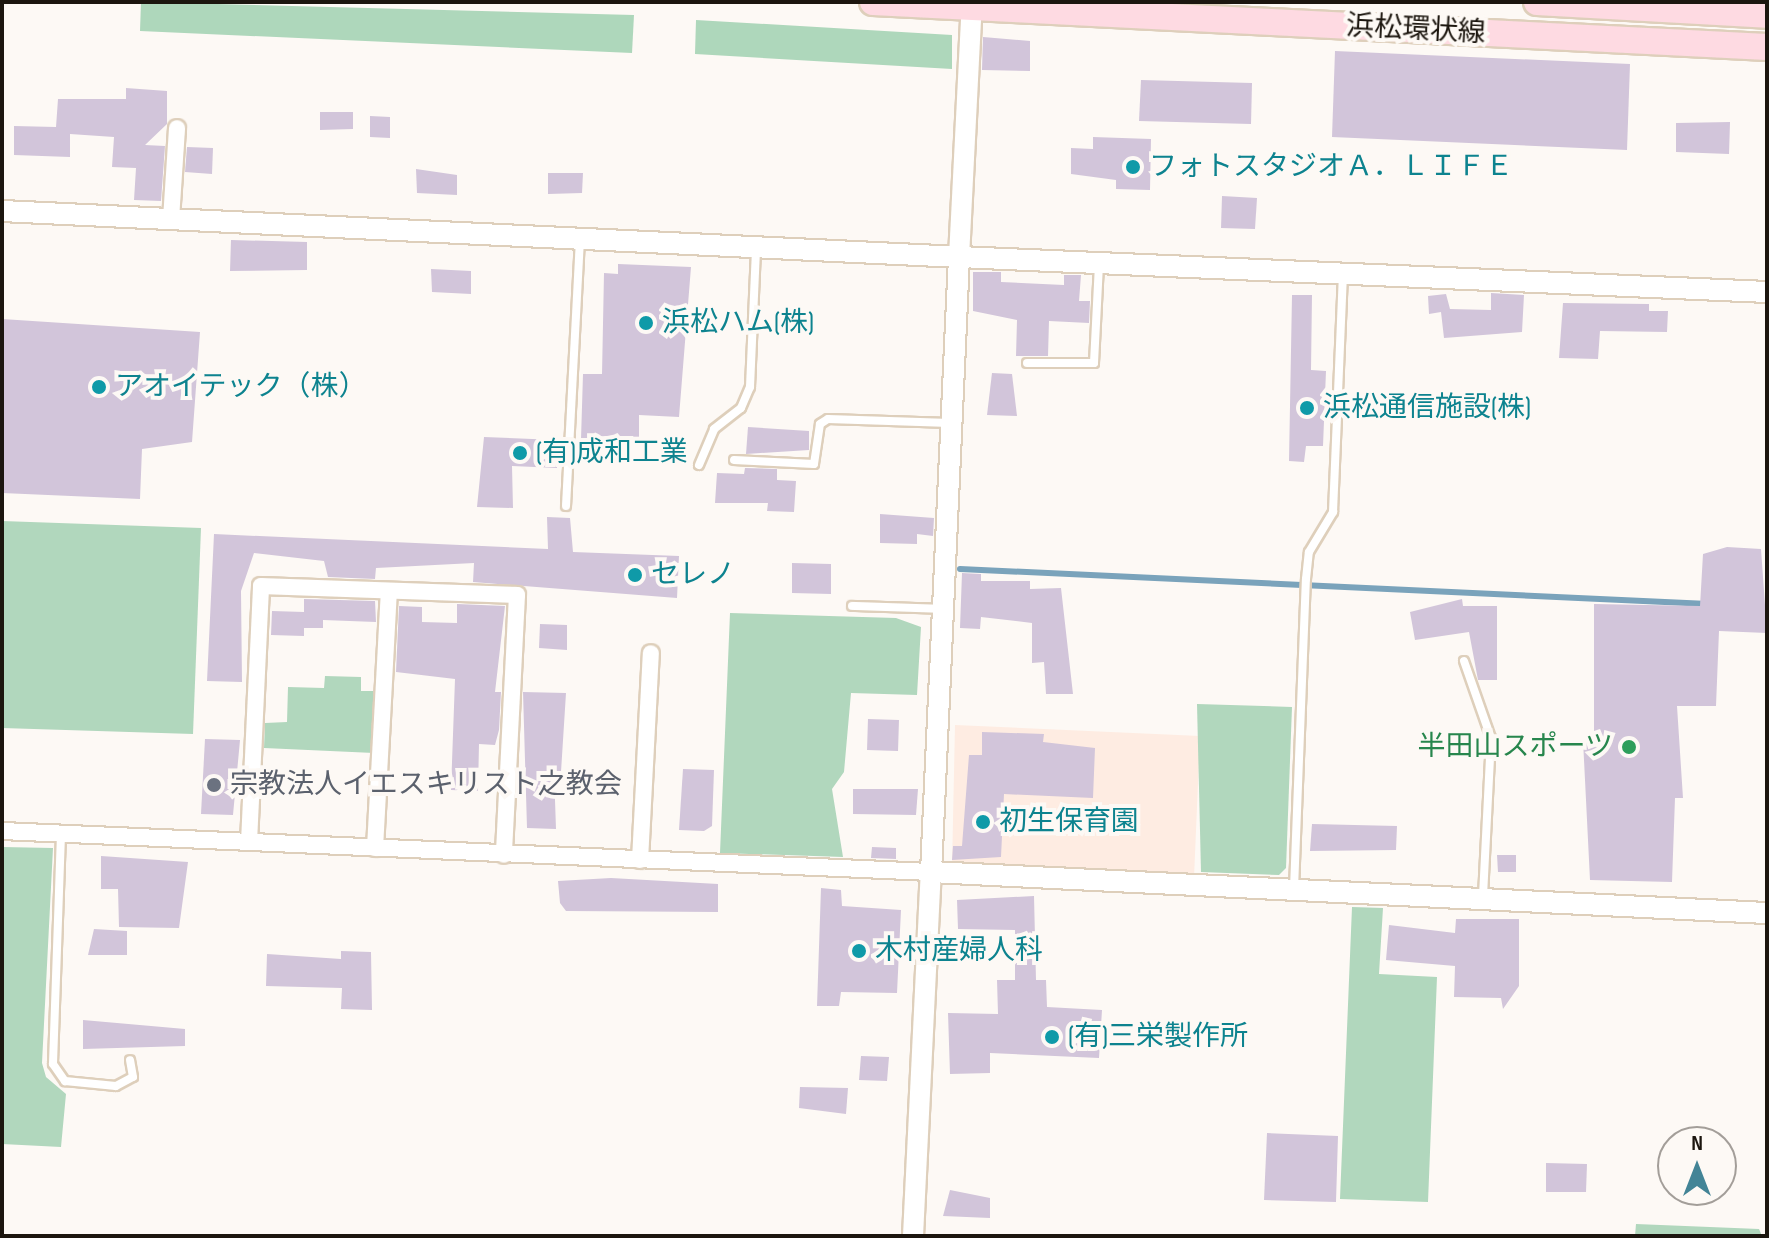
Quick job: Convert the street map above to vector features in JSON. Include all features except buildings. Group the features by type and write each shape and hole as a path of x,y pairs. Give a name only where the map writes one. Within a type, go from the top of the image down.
{"main road":[{"name":"浜松環状線","path":"873,2 1767,47"},
{"path":"1537,2 1767,15"}],"street":[{"path":"913,1236 972,5"},
{"path":"171,219 177,128"},
{"path":"2,211 1767,292"},
{"path":"249,842 261,586 517,595 504,855"},
{"path":"375,848 389,591"},
{"path":"640,860 651,653"},
{"path":"2,831 1767,913"}],"lane":[{"path":"566,506 580,239"},
{"path":"699,465 714,429 741,408 750,387 756,247"},
{"path":"1027,363 1094,363 1099,263"},
{"path":"1294,890 1306,583 1309,552 1333,512 1343,274"},
{"path":"734,460 814,464 820,424 828,419 951,423"},
{"path":"852,606 943,609"},
{"path":"1464,661 1491,738 1483,899"},
{"path":"61,834 53,1064 65,1081 116,1086 133,1077 130,1060"}],"shaded area":[{"path":"955,725 1200,736 1194,878 952,868"}],"green space":[{"path":"141,2 634,15 632,53 140,31"},
{"path":"696,20 952,35 952,69 695,54"},
{"path":"2,521 201,528 193,734 2,728"},
{"path":"730,613 896,618 921,627 917,695 851,693 844,772 832,789 843,857 720,853"},
{"path":"325,676 361,677 361,691 376,691 374,753 264,748 265,723 287,722 288,687 324,688"},
{"path":"1197,704 1292,707 1286,868 1279,875 1201,872"},
{"path":"2,847 53,848 42,1063 46,1077 66,1094 61,1147 2,1144"},
{"path":"1352,907 1383,908 1379,974 1437,977 1428,1202 1340,1199"},
{"path":"1636,1224 1759,1229 1762,1236 1635,1236"}],"waterway":[{"path":"960,569 1708,604"}],"place":[{"name":"フォトスタジオＡ．ＬＩＦＥ","path":"1133,167"},
{"name":"浜松ハム(株)","path":"646,323"},
{"name":"アオイテック（株）","path":"99,387"},
{"name":"浜松通信施設(株)","path":"1307,408"},
{"name":"(有)成和工業","path":"520,453"},
{"name":"セレノ","path":"635,575"},
{"name":"半田山スポーツ","path":"1629,747"},
{"name":"宗教法人イエスキリスト之教会","path":"214,785"},
{"name":"初生保育園","path":"983,822"},
{"name":"木村産婦人科","path":"859,951"},
{"name":"(有)三栄製作所","path":"1052,1037"}]}
